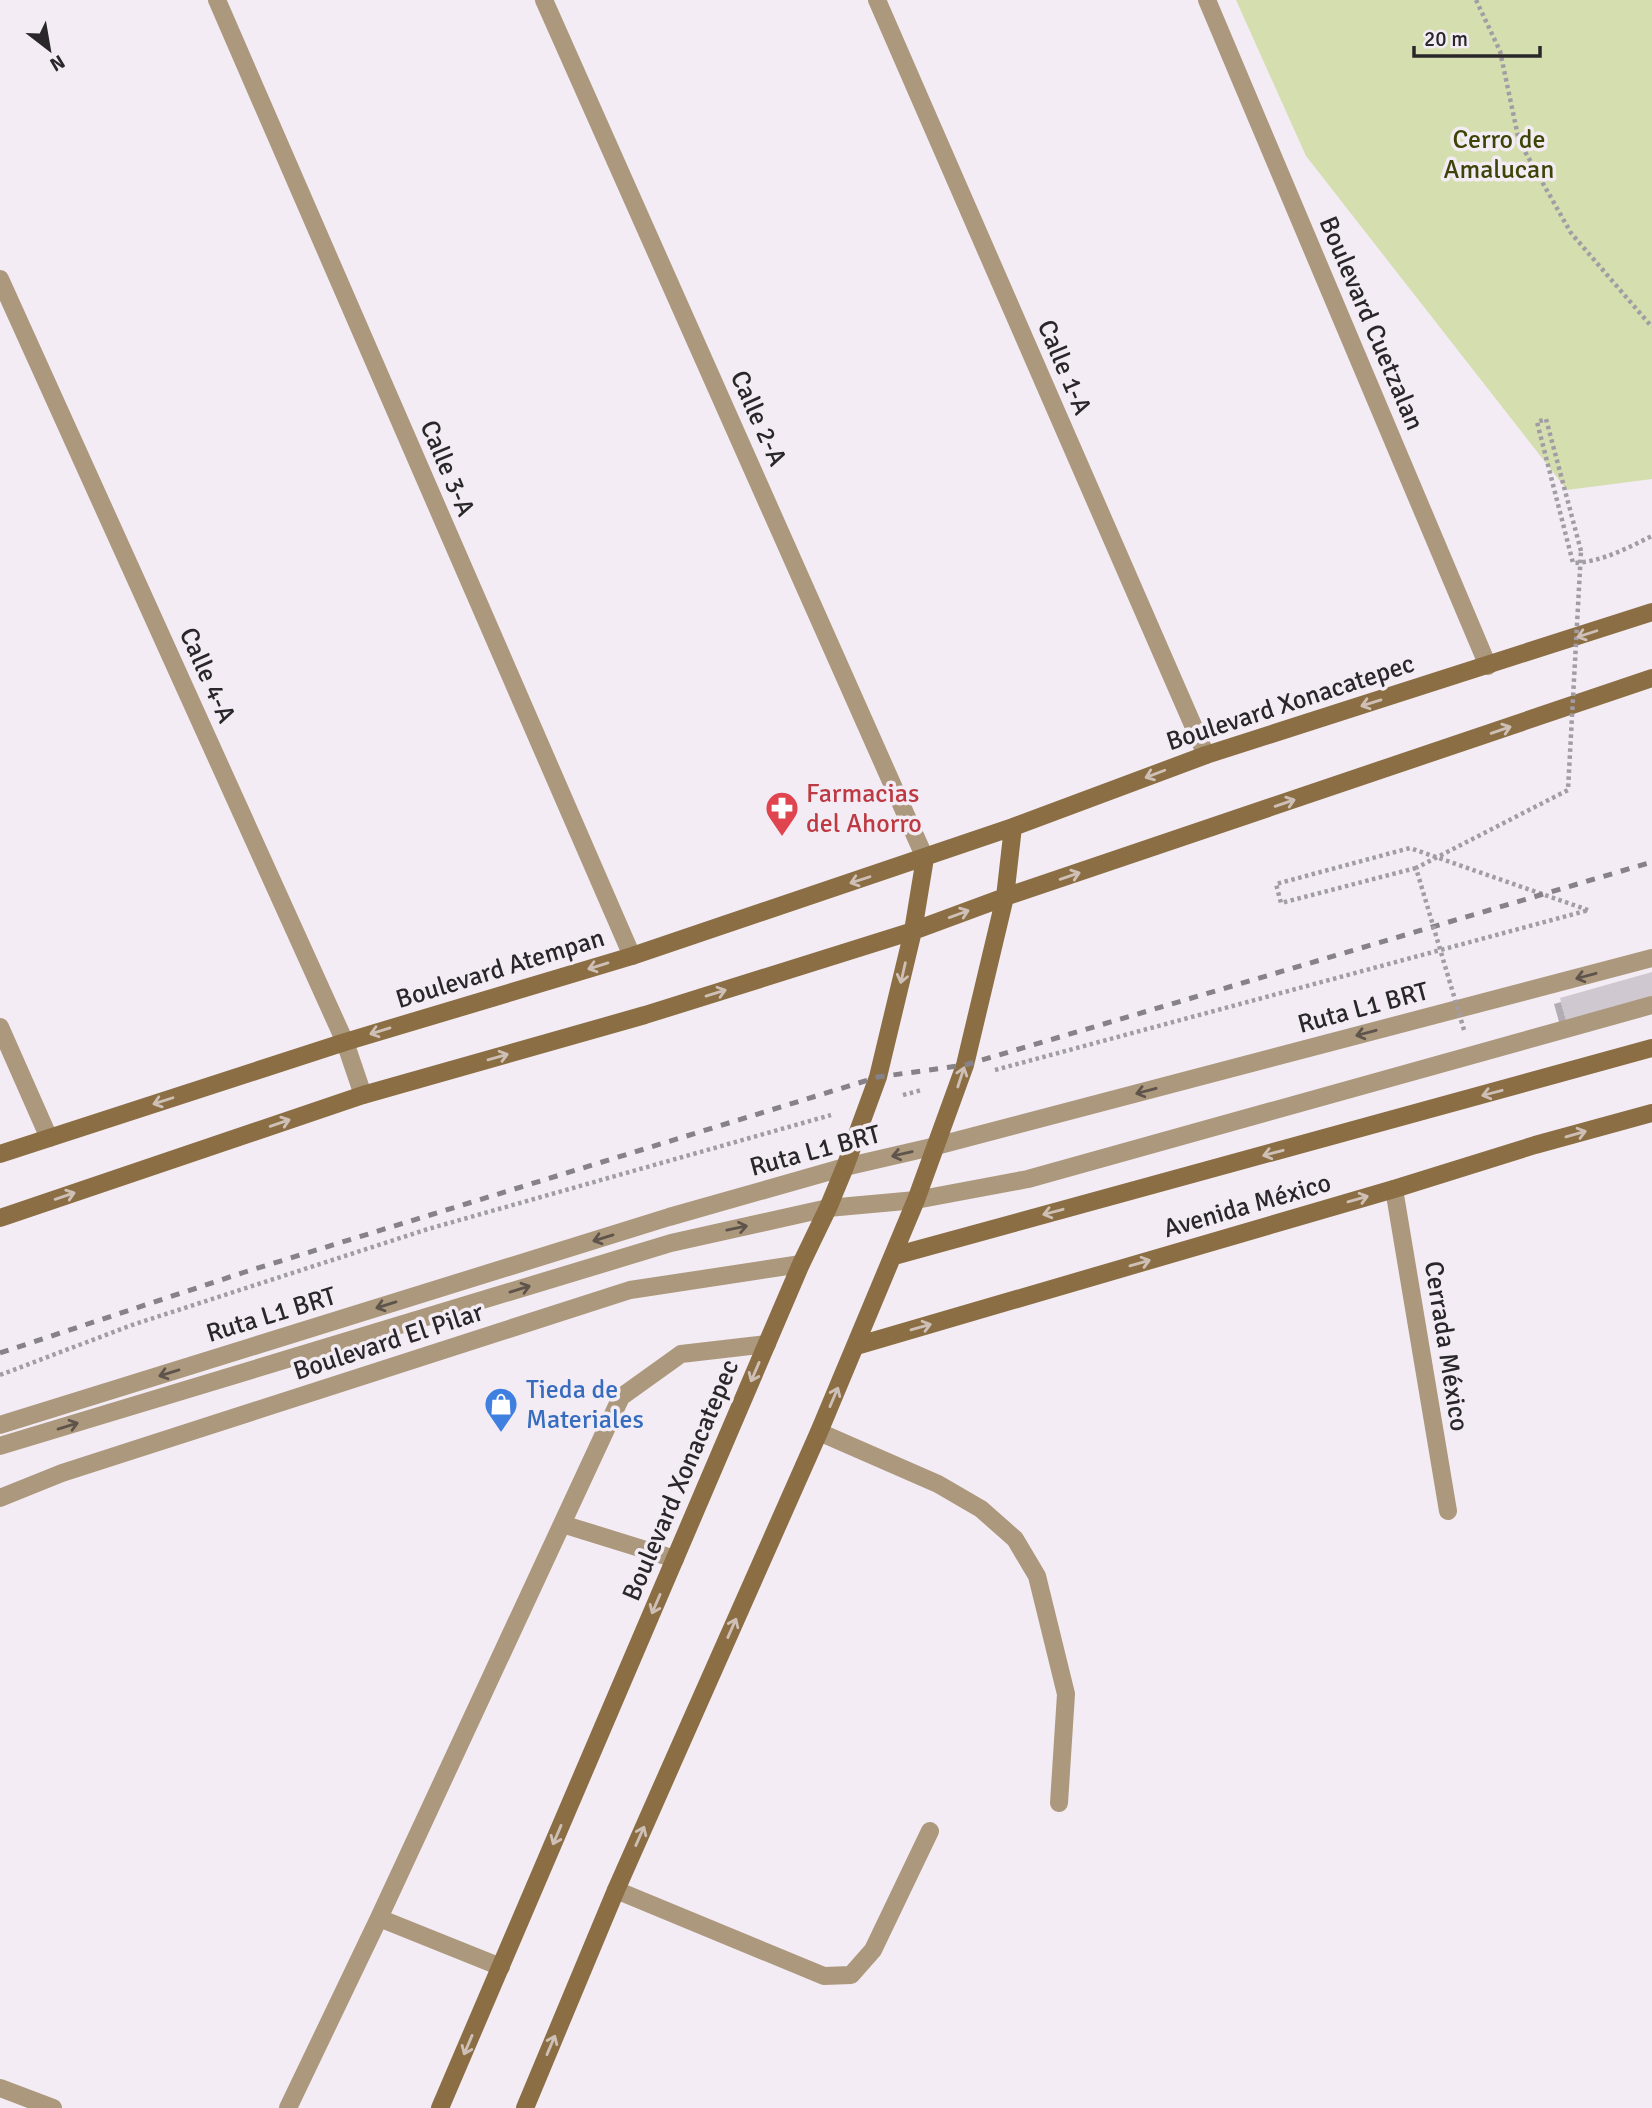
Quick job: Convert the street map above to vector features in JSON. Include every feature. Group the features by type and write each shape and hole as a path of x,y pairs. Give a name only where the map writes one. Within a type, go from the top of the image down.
{"main road":[{"name":"Boulevard Xonacatepec","path":"1013,827 1206,755 1652,612"},
{"path":"0,1218 363,1096 645,1015 913,931 1005,897 1652,678"},
{"name":"Boulevard Atempan","path":"0,1154 345,1042 632,956 1013,827"},
{"path":"524,2108 616,1889 819,1432 916,1200 960,1080 1005,897 1013,827"},
{"name":"Boulevard Xonacatepec","path":"440,2108 845,1167 878,1077 913,931 925,858"},
{"name":"Avenida México","path":"894,1256 1652,1048"},
{"name":"Avenida México","path":"856,1346 1394,1189 1535,1145 1652,1113"}],"street":[{"name":"Calle 3-A","path":"217,0 632,956"},
{"name":"Calle 2-A","path":"544,0 925,858"},
{"name":"Calle 1-A","path":"877,0 1206,755"},
{"name":"Boulevard Cuetzalan","path":"1207,0 1488,666"},
{"name":"Calle 4-A","path":"0,279 345,1042 363,1096"},
{"name":"Ruta L1 BRT","path":"0,1425 668,1217 845,1167 936,1146 1652,958"},
{"name":"Ruta L1 BRT","path":"0,1446 671,1243 828,1208 916,1200 1028,1179 1652,1006"},
{"path":"0,1027 49,1138"},
{"name":"Cerrada México","path":"1394,1189 1448,1511"},
{"name":"Boulevard El Pilar","path":"0,1498 62,1473 630,1290 801,1264"},
{"path":"288,2108 621,1397 681,1353 767,1344"},
{"path":"819,1432 938,1484 981,1509 1015,1539 1037,1576 1066,1694 1059,1803"},
{"path":"562,1524 675,1559"},
{"path":"616,1889 824,1976 851,1975 873,1950 930,1831"},
{"path":"379,1918 501,1966"},
{"path":"0,2088 53,2108"}],"path":[{"path":"1476,0 1500,51 1519,141 1572,233 1652,327"},
{"path":"0,1375 132,1325 428,1228 867,1105 1589,910 1410,848 1276,884 1281,903 1416,868 1567,790 1581,551 1546,419 1537,422 1573,563 1588,563 1616,554 1652,536"},
{"path":"1416,868 1464,1030"}],"green space":[{"name":"Cerro de Amalucan","path":"1236,0 1652,0 1652,479 1567,490 1306,156"}],"building":[{"path":"1652,972 1652,999 1567,1023 1560,998"}],"railway":[{"path":"0,1353 245,1272 878,1077 965,1065 1652,862"}],"place":[{"name":"Farmacias del Ahorro","path":"782,838"},
{"name":"Tieda de Materiales","path":"501,1434"}]}
